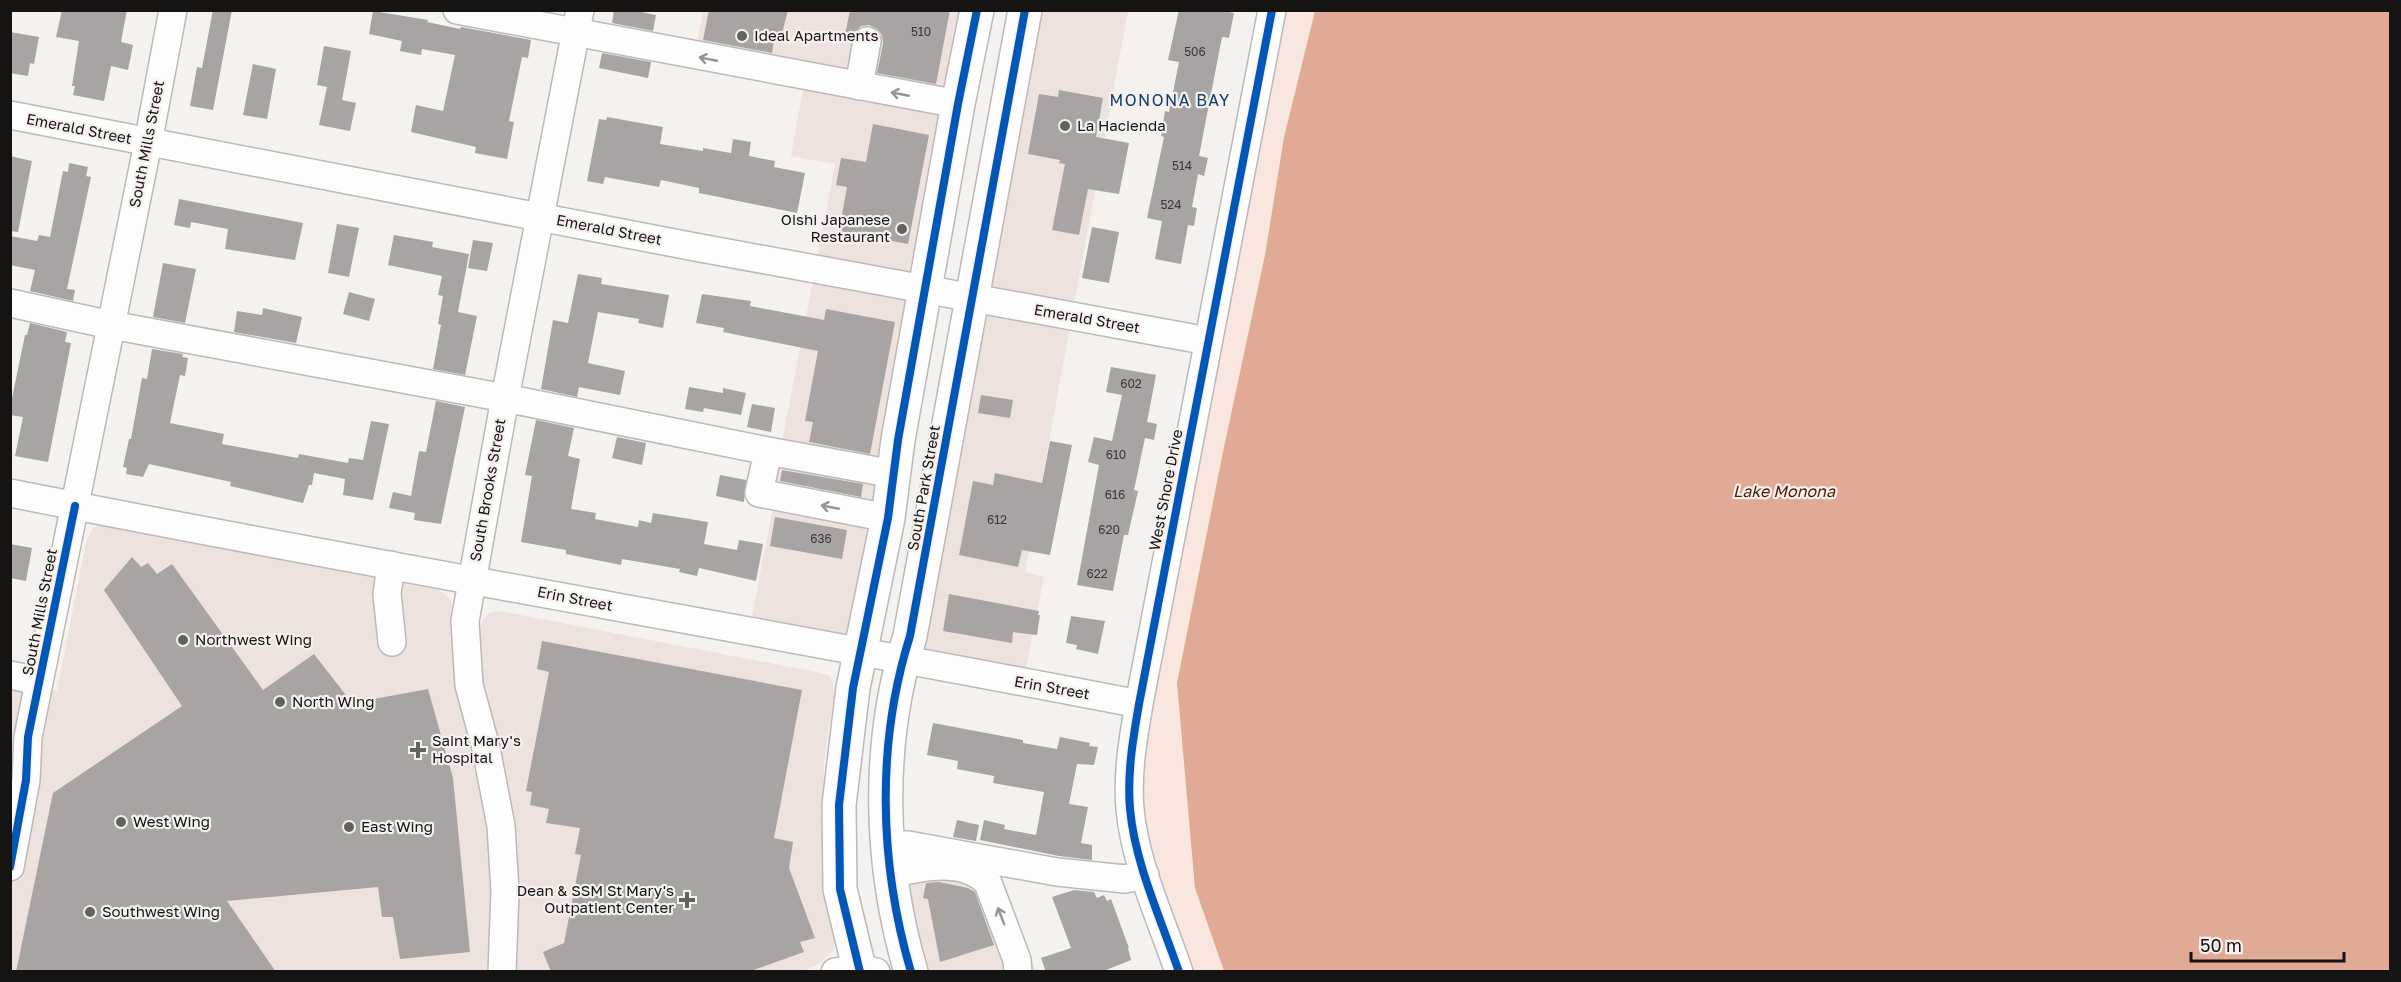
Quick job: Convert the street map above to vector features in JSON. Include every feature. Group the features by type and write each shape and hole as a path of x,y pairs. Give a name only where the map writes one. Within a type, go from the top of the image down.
{"main road":[{"name":"South Park Street","path":"858,971 840,889 839,806 853,688 888,518 958,104 977,10"},
{"name":"South Park Street","path":"911,972 889,859 885,816 888,750 895,692 912,625 1025,10"}],"street":[{"name":"South Mills Street","path":"10,777 19,736 39,681 173,10"},
{"path":"457,10 578,22 859,86 958,104"},
{"name":"West Shore Drive","path":"1179,972 1145,875 1130,810 1129,778 1139,704 1272,10"},
{"name":"South Brooks Street","path":"502,972 505,891 501,826 486,748 469,685 465,621 505,398 578,22"},
{"path":"859,86 867,41"},
{"name":"Emerald Street","path":"10,115 148,143 1208,341"},
{"path":"10,303 111,325 505,398 894,474"},
{"path":"768,451 759,493 888,518"},
{"name":"Erin Street","path":"10,493 1139,704"},
{"path":"391,565 387,594 392,642"},
{"path":"10,675 39,681"},
{"name":"South Mills Street","path":"10,867 26,780 19,736"},
{"path":"889,859 908,845 1057,872 1125,879 1145,875"},
{"path":"889,859 966,870 980,875 988,884 1017,960 1018,972"}],"shaded area":[{"path":"703,11 977,11 860,652 749,631 775,497 759,493 780,452 835,164 791,156 804,83 694,56"},
{"path":"1025,11 1128,11 1025,572 1044,577 1023,682 903,660"},
{"path":"1283,11 1315,11 1284,137 1265,255 1195,888 1224,971 1179,971 1145,875 1132,749 1151,714"},
{"name":"Saint Mary's Hospital","path":"106,523 348,569 399,583 439,590 451,600 452,630 480,632 483,619 490,613 500,611 830,676 834,694 824,762 823,839 826,883 835,937 833,951 819,964 800,972 11,971 10,682 57,691 86,542 93,528"},
{"path":"908,845 991,860 1036,971 911,971 906,953"}],"water":[{"name":"Lake Monona","path":"1315,11 2390,11 2390,971 1224,971 1195,888 1177,683 1265,255 1284,137"}],"building":[{"path":"62,10 127,10 121,42 133,45 128,70 111,66 104,101 73,95 75,86 72,86 79,41 56,37"},
{"path":"213,10 232,10 213,110 190,106 197,67 202,68"},
{"path":"614,10 631,10 656,15 653,31 612,23"},
{"name":"Ideal Apartments","path":"709,10 788,10 780,41 774,40 772,53 703,40"},
{"path":"850,10 950,10 936,84 877,73 883,44 882,35 869,25 861,26 852,36 845,35"},
{"path":"1179,10 1220,10 1234,13 1229,38 1222,37 1199,156 1208,158 1204,176 1198,174 1192,207 1197,208 1194,226 1188,225 1181,264 1155,259 1162,221 1147,218 1164,137 1161,136 1165,111 1169,112 1179,62 1168,60"},
{"path":"373,11 428,20 427,22 460,29 461,27 531,40 528,58 522,57 509,121 514,122 507,159 475,153 476,147 411,132 416,105 443,111 455,55 422,49 421,55 400,51 402,41 369,34"},
{"path":"10,32 39,37 34,64 30,63 28,76 10,73"},
{"path":"324,46 351,51 342,100 356,103 350,131 319,125 327,87 317,85"},
{"path":"602,53 651,62 648,78 599,68"},
{"path":"253,64 276,69 267,119 243,115"},
{"path":"1059,90 1103,98 1096,137 1129,143 1119,194 1088,189 1079,235 1052,230 1065,164 1059,163 1060,160 1028,154 1039,94 1058,97"},
{"path":"607,117 663,127 660,144 731,153 733,139 751,142 749,156 775,161 774,167 805,173 797,213 699,193 699,188 661,180 659,187 605,177 603,184 587,181 599,119 606,120"},
{"path":"873,124 929,135 908,244 839,231 847,187 836,185 841,158 866,162"},
{"path":"10,156 32,161 18,232 10,231"},
{"path":"69,163 88,167 86,176 91,177 67,289 75,290 73,301 30,291 35,270 10,265 10,236 37,241 39,235 50,237 63,171 68,172"},
{"path":"179,199 303,223 295,260 225,249 228,229 191,222 190,228 174,225"},
{"path":"337,224 359,228 349,277 328,273"},
{"path":"1092,227 1119,232 1109,283 1082,278"},
{"path":"394,235 433,242 432,247 469,254 458,312 477,316 465,375 433,369 441,325 438,324 443,296 438,295 442,276 388,265"},
{"path":"473,240 493,243 487,271 468,268"},
{"path":"163,263 196,269 185,323 153,317"},
{"path":"578,274 602,278 601,284 669,295 663,328 638,323 639,319 598,312 588,363 625,371 620,395 579,387 577,397 541,389 553,320 568,323"},
{"path":"349,292 375,299 369,321 343,314"},
{"path":"702,294 751,301 750,306 824,320 826,309 895,322 870,454 809,442 813,422 805,421 818,351 723,332 724,328 696,323"},
{"path":"263,308 302,317 296,343 234,332 237,311 262,315"},
{"path":"30,323 67,332 65,342 71,343 48,462 15,456 23,417 10,415 10,408 25,335 27,335"},
{"path":"152,349 183,354 182,357 188,358 185,376 180,375 170,423 224,434 222,444 298,458 299,454 348,463 349,458 363,460 371,421 389,424 373,500 343,495 345,479 314,473 312,485 309,485 303,503 230,486 231,482 149,464 143,477 126,474 127,468 123,467 129,439 131,439 142,378 147,379"},
{"path":"1111,367 1156,375 1147,422 1157,424 1154,440 1145,438 1134,490 1138,491 1128,535 1124,535 1113,591 1077,585 1099,465 1088,462 1094,437 1112,441 1122,395 1106,392"},
{"path":"689,387 723,393 723,388 746,393 741,415 704,408 703,412 685,409"},
{"path":"981,395 1013,400 1010,418 978,413"},
{"path":"436,401 465,407 441,524 414,520 415,513 389,508 393,492 411,496 419,451 426,452"},
{"path":"752,404 775,408 771,432 747,427"},
{"path":"536,420 574,428 568,456 580,459 571,509 596,513 595,519 638,527 639,520 651,523 653,513 708,522 704,544 737,550 739,540 763,544 756,581 699,568 697,576 679,572 680,569 622,559 621,565 566,554 566,550 521,542 532,476 525,475"},
{"path":"617,437 646,443 642,465 612,458"},
{"path":"1050,441 1072,445 1050,555 1022,550 1018,567 959,555 973,481 993,485 995,473 1042,483"},
{"path":"782,470 863,484 861,497 780,481"},
{"path":"720,475 746,480 744,502 716,496"},
{"path":"775,517 847,530 842,559 770,546"},
{"path":"10,544 32,548 26,581 10,578"},
{"path":"132,557 141,567 148,563 157,574 172,564 263,690 314,654 352,703 428,689 453,778 470,952 400,959 393,917 382,917 378,887 227,901 276,972 16,972 53,793 182,706 104,590"},
{"path":"949,594 1039,611 1037,635 1013,632 1012,643 943,631"},
{"path":"1071,616 1105,621 1098,654 1076,649 1077,645 1066,643"},
{"path":"542,641 802,690 774,838 793,842 789,868 815,938 800,942 804,952 748,972 551,972 543,952 564,943 581,855 575,854 580,828 546,823 549,809 530,805 532,792 526,791 549,672 537,669"},
{"path":"933,723 1023,740 1023,743 1057,749 1060,737 1090,743 1089,746 1098,747 1094,765 1077,764 1069,804 1088,807 1081,843 1092,845 1092,860 1059,856 980,840 984,820 1005,825 1004,829 1036,835 1044,792 993,783 994,776 957,769 958,761 927,755"},
{"path":"957,820 979,825 976,841 953,837"},
{"path":"939,882 968,888 975,892 994,945 940,962 928,899 923,898 926,883"},
{"path":"1074,890 1094,892 1097,898 1104,895 1107,901 1111,899 1129,948 1131,960 1101,972 1046,972 1041,958 1071,948 1052,897"}],"cycle path":[{"path":"860,972 840,889 839,805 853,688 888,518 898,440 977,10"},
{"path":"911,972 900,931 888,846 887,761 891,719 910,636 1025,10"},
{"path":"1179,972 1137,850 1130,809 1131,756 1272,10"},
{"path":"10,867 26,780 28,737 75,506"}],"place":[{"name":"Ideal Apartments","path":"742,36"},
{"name":"La Hacienda","path":"1065,126"},
{"name":"Oishi Japanese Restaurant","path":"902,229"},
{"name":"Northwest Wing","path":"183,640"},
{"name":"North Wing","path":"280,702"},
{"name":"Saint Mary's Hospital","path":"418,750"},
{"name":"West Wing","path":"121,822"},
{"name":"East Wing","path":"349,827"},
{"name":"Dean & SSM St Mary's Outpatient Center","path":"687,900"},
{"name":"Southwest Wing","path":"90,912"}],"district":[{"name":"MONONA BAY","path":"1170,100"}]}
